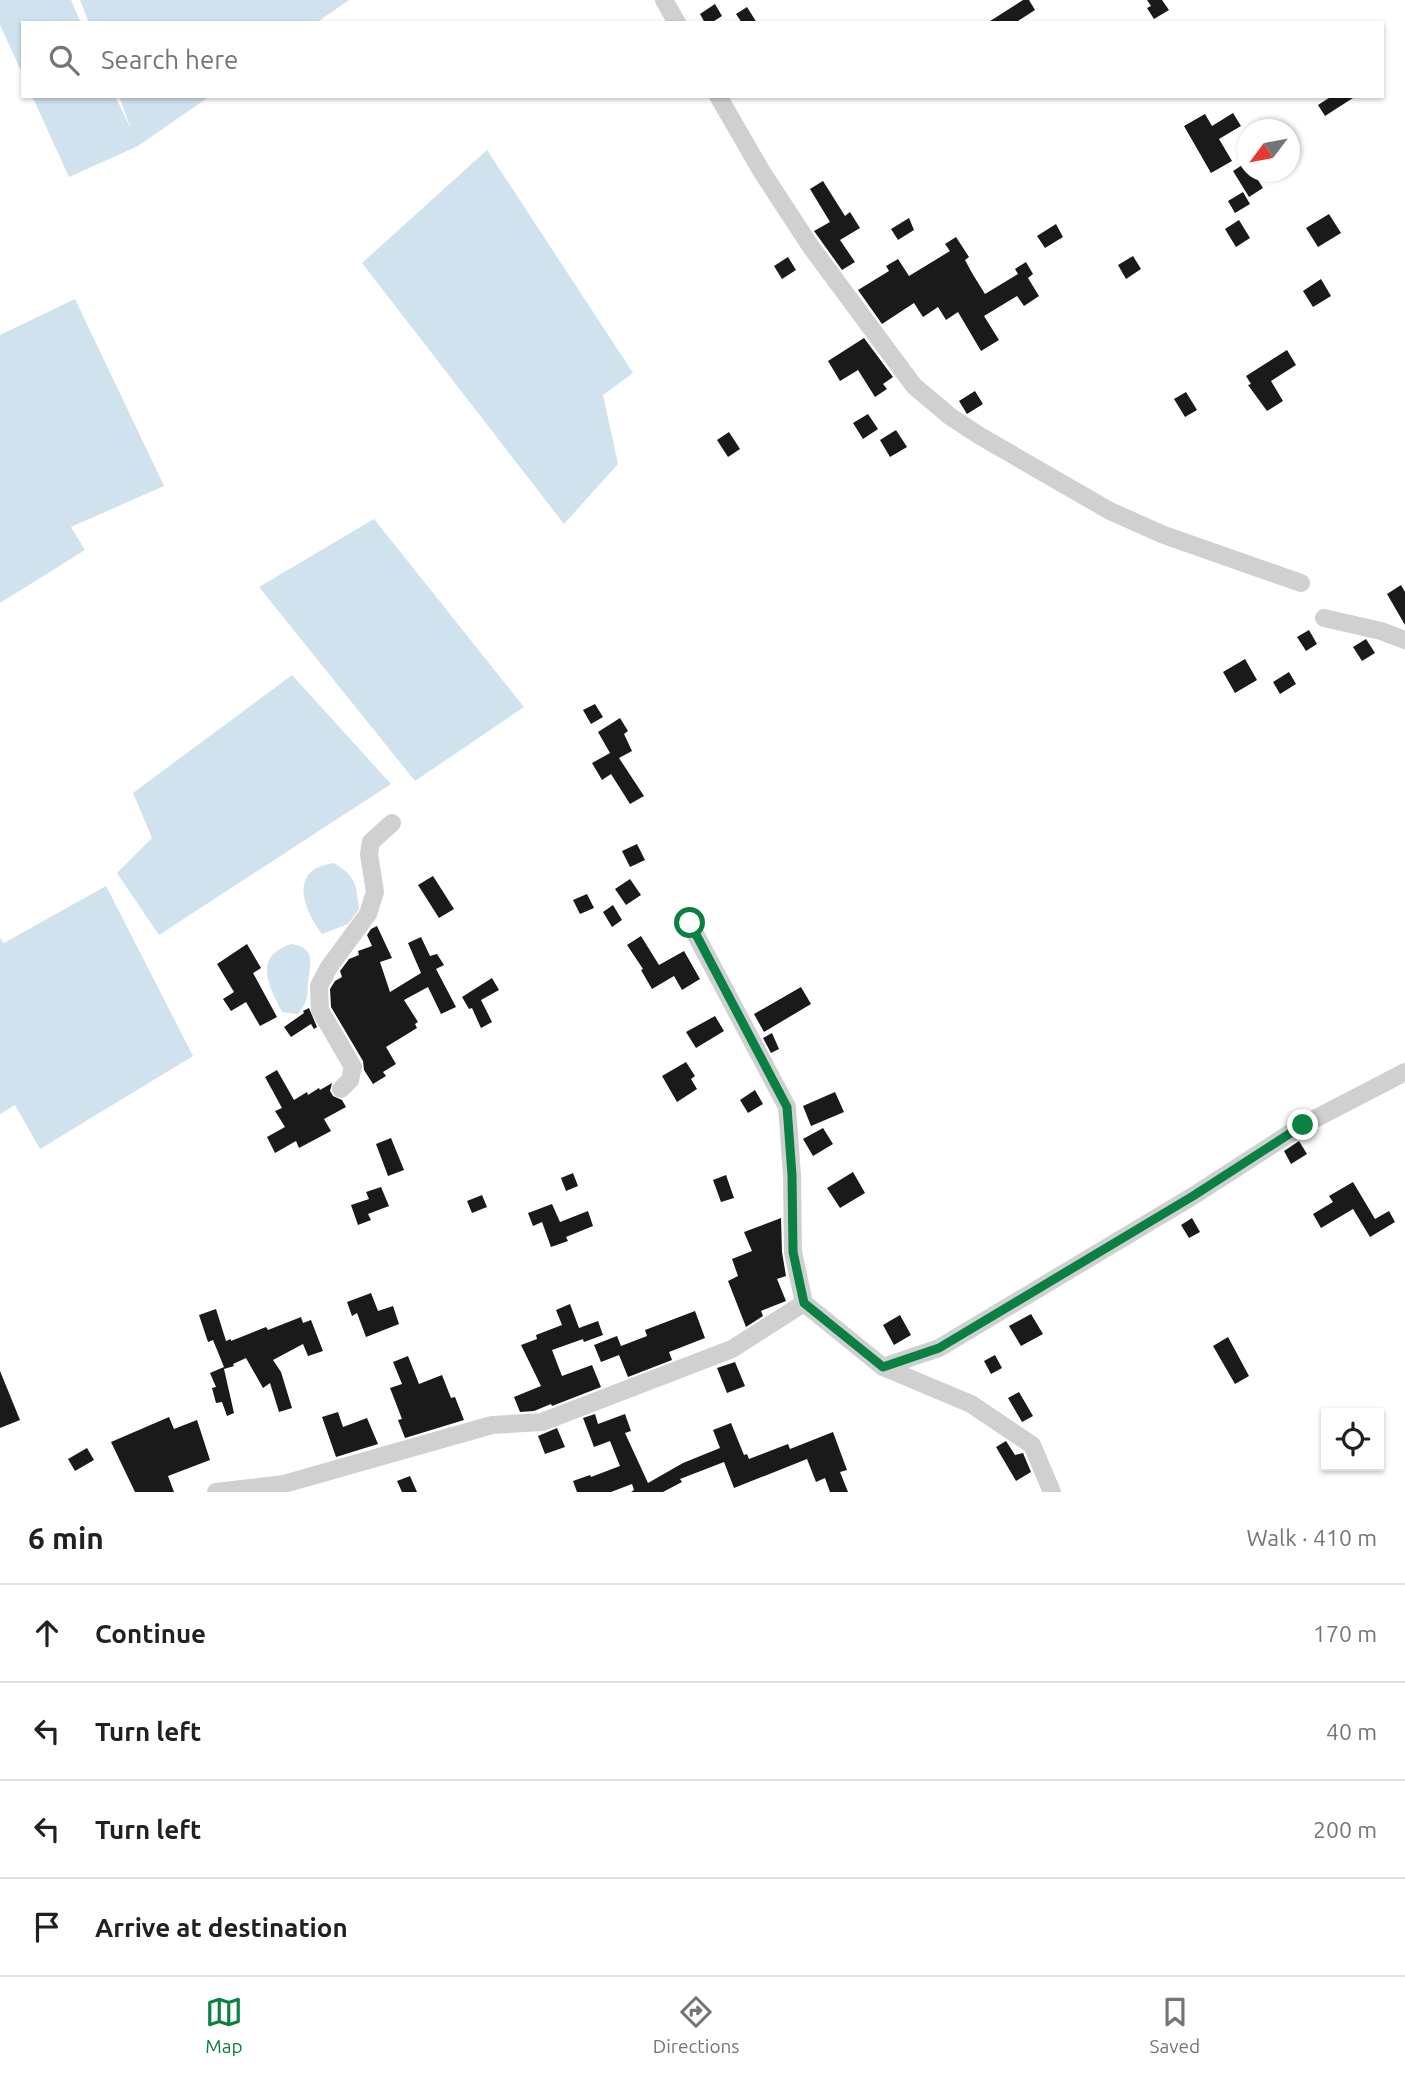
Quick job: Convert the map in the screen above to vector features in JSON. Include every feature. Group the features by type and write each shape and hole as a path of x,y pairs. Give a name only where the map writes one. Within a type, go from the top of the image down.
{"street":[{"path":"664,0 676,21"},
{"path":"720,98 762,172 811,247 914,386 980,436 1111,510 1164,535 1301,583"},
{"path":"1324,618 1381,631 1405,640"},
{"path":"341,1089 350,1080 352,1067 320,1010 319,986 329,967 368,914 376,892 369,854 371,842 392,823"},
{"path":"690,923 787,1107 792,1175 793,1252 804,1303 883,1367 971,1404 1032,1445 1052,1492"},
{"path":"883,1367 939,1348 1193,1196 1303,1125 1405,1072"},
{"path":"216,1492 284,1484 492,1425 542,1422 732,1349 804,1303"}],"water":[{"path":"0,0 71,0 80,21 21,21 21,71 0,25"},
{"path":"80,0 349,0 319,21 88,21"},
{"path":"33,98 116,98 131,129 120,98 207,98 138,146 69,177"},
{"path":"487,150 633,373 603,395 618,464 564,524 362,263"},
{"path":"75,299 164,486 71,527 85,550 0,603 0,335"},
{"path":"374,519 524,707 415,781 259,587"},
{"path":"292,675 391,784 159,935 117,873 152,838 133,793"},
{"path":"334,863 347,872 354,882 359,909 348,924 322,934 305,902 305,881 310,873 319,867"},
{"path":"106,886 193,1056 40,1149 15,1105 0,1114 0,938 4,943"},
{"path":"291,944 305,949 310,958 306,999 298,1014 282,1012 267,972 272,956"}],"building":[{"path":"1023,0 1029,0 1035,10 1018,21 990,21"},
{"path":"1147,0 1162,0 1169,10 1154,19 1147,8 1151,6"},
{"path":"715,4 722,16 714,21 704,21 700,14"},
{"path":"747,7 756,21 741,21 736,14"},
{"path":"1329,98 1353,98 1325,116 1318,105"},
{"path":"1233,113 1237,120 1237,128 1219,139 1232,161 1211,173 1184,126 1205,114 1212,126"},
{"path":"823,181 845,216 850,212 860,228 840,240 855,262 842,270 814,231 830,222 810,189"},
{"path":"1240,182 1259,182 1263,188 1249,197"},
{"path":"1243,192 1250,204 1235,213 1228,201"},
{"path":"1329,214 1341,233 1318,247 1306,228"},
{"path":"909,218 914,230 898,240 891,229"},
{"path":"1239,220 1250,238 1236,247 1225,229"},
{"path":"1056,224 1063,237 1045,248 1037,236"},
{"path":"956,237 969,257 965,260 985,294 1018,274 1015,269 1026,262 1033,274 1028,278 1039,296 1024,306 1017,296 984,316 999,340 981,351 958,312 946,320 938,307 923,317 914,303 882,324 858,290 889,271 886,266 898,259 909,276 950,251 945,244"},
{"path":"1133,256 1141,269 1126,279 1118,265"},
{"path":"788,257 796,270 782,279 774,266"},
{"path":"1321,279 1331,296 1313,307 1303,291"},
{"path":"864,338 893,377 883,384 887,389 875,397 858,370 840,381 828,361"},
{"path":"1287,350 1296,365 1271,381 1283,401 1267,411 1248,385 1251,384 1246,376"},
{"path":"975,391 983,404 967,414 959,401"},
{"path":"1186,392 1197,410 1185,417 1174,399"},
{"path":"868,414 878,429 863,439 853,423"},
{"path":"896,430 907,447 890,457 880,440"},
{"path":"729,432 740,449 728,457 717,440"},
{"path":"1401,585 1405,592 1405,625 1387,594"},
{"path":"1309,630 1317,644 1306,651 1297,637"},
{"path":"1366,639 1375,653 1362,661 1353,647"},
{"path":"1245,659 1257,680 1235,693 1223,672"},
{"path":"1289,672 1296,684 1280,694 1273,682"},
{"path":"595,704 603,717 591,724 583,710"},
{"path":"620,718 628,731 624,734 632,751 619,758 644,796 630,804 611,774 602,780 592,763 610,753 598,732"},
{"path":"637,844 645,860 630,867 622,851"},
{"path":"433,876 454,909 439,918 418,885"},
{"path":"630,879 641,895 626,905 615,889"},
{"path":"587,894 594,908 580,914 573,900"},
{"path":"613,905 622,920 612,927 603,912"},
{"path":"377,926 392,958 380,962 390,992 421,973 408,943 421,937 430,956 437,954 444,965 436,969 456,1007 441,1014 428,987 404,1000 418,1022 415,1024 417,1028 386,1047 396,1064 383,1072 386,1076 373,1084 364,1070 363,1061 331,1007 330,989 335,981 342,977 340,971 349,959 359,955 358,951 372,946 367,935"},
{"path":"641,936 659,965 684,951 700,979 682,990 674,976 652,989 627,945"},
{"path":"247,944 261,968 253,973 277,1017 260,1026 246,1002 231,1011 223,999 234,992 217,964"},
{"path":"492,978 499,990 481,1000 492,1022 481,1028 472,1008 469,1009 462,997"},
{"path":"801,987 811,1004 764,1032 754,1014"},
{"path":"309,1008 317,1027 314,1029 311,1024 291,1037 284,1027"},
{"path":"715,1016 724,1031 696,1048 686,1032"},
{"path":"772,1033 779,1049 771,1053 763,1038"},
{"path":"686,1062 695,1076 691,1079 697,1089 677,1102 662,1076"},
{"path":"277,1070 294,1100 332,1083 330,1091 333,1096 342,1100 346,1107 324,1119 331,1131 299,1148 296,1141 275,1153 267,1137 285,1127 275,1111 282,1108 265,1077"},
{"path":"755,1090 763,1104 748,1113 740,1100"},
{"path":"835,1092 844,1112 811,1126 803,1106"},
{"path":"823,1128 833,1144 813,1156 803,1139"},
{"path":"391,1138 404,1170 388,1176 376,1144"},
{"path":"1299,1141 1307,1154 1291,1164 1284,1151"},
{"path":"853,1172 865,1193 840,1208 827,1188"},
{"path":"573,1173 578,1186 566,1191 561,1178"},
{"path":"726,1175 734,1198 721,1202 713,1180"},
{"path":"1353,1182 1375,1219 1389,1211 1395,1222 1370,1237 1353,1209 1321,1228 1313,1214 1333,1202 1329,1196"},
{"path":"381,1187 389,1206 368,1214 371,1220 358,1225 351,1205 369,1199 366,1192"},
{"path":"482,1195 487,1207 472,1213 467,1201"},
{"path":"552,1204 560,1222 588,1211 593,1226 566,1237 568,1241 551,1247 542,1222 533,1226 528,1213"},
{"path":"781,1218 786,1276 777,1279 786,1301 761,1311 763,1316 746,1327 728,1281 738,1276 732,1259 752,1251 744,1232"},
{"path":"1192,1218 1200,1232 1189,1238 1181,1225"},
{"path":"371,1293 378,1311 393,1306 399,1324 366,1337 357,1313 352,1316 347,1302"},
{"path":"570,1304 579,1328 598,1321 603,1335 552,1350 562,1376 592,1365 601,1387 552,1406 551,1404 534,1411 520,1412 514,1397 541,1386 521,1345 537,1339 536,1335 562,1325 556,1310"},
{"path":"216,1309 226,1341 266,1327 268,1330 301,1317 303,1323 311,1320 323,1351 308,1356 303,1344 273,1360 281,1372 292,1408 279,1412 270,1383 263,1388 246,1358 224,1369 234,1413 227,1416 222,1402 216,1403 212,1388 216,1387 210,1373 224,1367 213,1340 208,1342 199,1315"},
{"path":"695,1311 705,1338 669,1352 672,1360 628,1377 619,1355 601,1362 594,1345 617,1336 621,1346 647,1336 645,1330"},
{"path":"1031,1314 1043,1334 1021,1346 1009,1326"},
{"path":"900,1315 911,1335 894,1345 883,1325"},
{"path":"1228,1337 1249,1376 1235,1384 1213,1346"},
{"path":"995,1355 1002,1368 991,1374 984,1361"},
{"path":"408,1356 419,1384 442,1375 464,1420 405,1438 398,1420 402,1419 390,1388 402,1384 393,1362"},
{"path":"735,1362 745,1386 727,1393 717,1368"},
{"path":"0,1371 20,1420 0,1428"},
{"path":"1019,1392 1033,1416 1022,1422 1008,1398"},
{"path":"338,1412 343,1427 367,1418 378,1444 336,1457 322,1417"},
{"path":"595,1414 598,1424 625,1414 631,1431 625,1433 648,1483 683,1463 720,1448 713,1430 731,1423 744,1455 747,1454 749,1459 788,1444 790,1449 833,1432 847,1470 840,1472 848,1492 830,1492 825,1478 816,1482 807,1459 734,1488 724,1462 680,1479 682,1482 663,1492 631,1492 634,1490 632,1484 611,1492 577,1492 573,1481 620,1466 610,1441 594,1447 583,1418"},
{"path":"169,1417 174,1429 197,1420 210,1460 168,1476 174,1492 135,1492 111,1442"},
{"path":"557,1428 565,1447 545,1454 538,1436"},
{"path":"1006,1441 1015,1455 1023,1453 1031,1472 1016,1481 996,1447"},
{"path":"87,1448 94,1460 75,1471 68,1459"},
{"path":"410,1476 417,1492 402,1492 397,1481"}],"route":[{"path":"690,923 787,1107 792,1175 793,1252 804,1303 883,1367 939,1348 1193,1196 1303,1125"}]}
